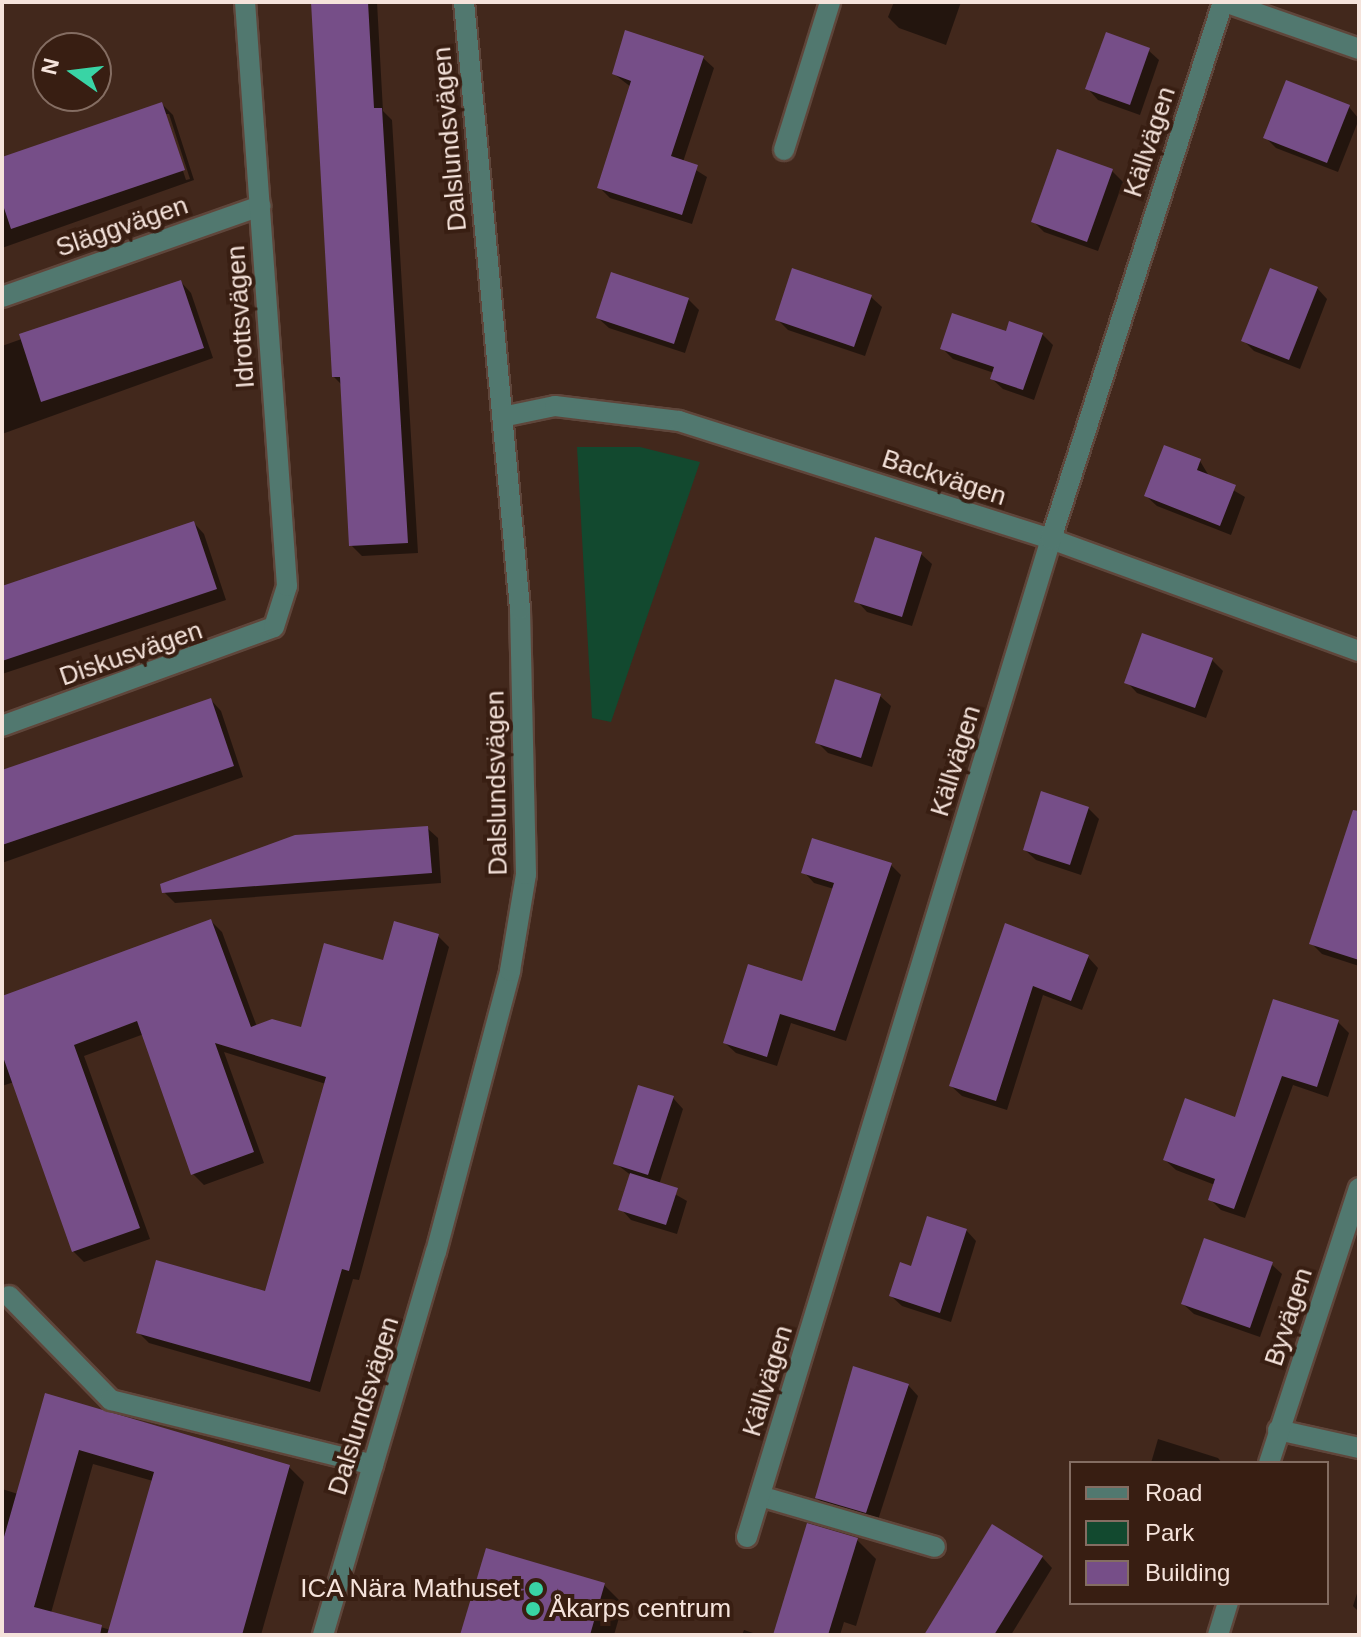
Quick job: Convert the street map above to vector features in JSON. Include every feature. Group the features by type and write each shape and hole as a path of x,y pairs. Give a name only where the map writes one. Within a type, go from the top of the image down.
{"street":[{"name":"Idrottsvägen","path":"245,2 287,586 274,627"},
{"name":"Dalslundsvägen","path":"323,1635 510,971 526,874 520,609 464,2"},
{"path":"784,150 830,2"},
{"path":"1224,2 1359,49"},
{"name":"Källvägen","path":"747,1537 1051,539 1224,2"},
{"name":"Släggvägen","path":"2,297 260,206"},
{"name":"Backvägen","path":"502,417 555,406 679,421 1051,539 1359,651"},
{"name":"Diskusvägen","path":"2,726 274,627"},
{"name":"Byvägen","path":"1270,1461 1359,1188"},
{"path":"9,1296 111,1400 373,1465"},
{"path":"1278,1430 1359,1448"},
{"path":"760,1496 935,1547"},
{"path":"1218,1635 1227,1605"}],"green space":[{"path":"577,447 640,447 700,462 611,722 592,718"}],"building":[{"path":"311,2 368,2 374,108 382,108 408,543 349,546 340,377 332,377"},
{"path":"625,30 704,56 671,156 698,165 682,215 597,188 631,81 612,74"},
{"path":"1106,32 1150,48 1130,105 1085,89"},
{"path":"1286,80 1350,105 1327,163 1263,138"},
{"path":"162,102 185,170 11,229 2,202 2,157"},
{"path":"1057,149 1113,169 1087,242 1031,222"},
{"path":"792,268 872,295 854,347 775,320"},
{"path":"1270,268 1318,287 1289,360 1241,341"},
{"path":"611,272 689,298 674,344 596,318"},
{"path":"181,280 204,348 41,402 19,334"},
{"path":"952,313 1006,331 1009,321 1043,333 1023,390 990,379 994,367 940,349"},
{"path":"1164,445 1201,459 1197,470 1236,485 1220,526 1144,496"},
{"path":"194,521 217,589 2,661 2,586"},
{"path":"875,537 922,552 902,617 854,602"},
{"path":"1142,633 1213,658 1195,708 1124,683"},
{"path":"835,679 881,694 861,758 815,743"},
{"path":"211,698 234,766 2,845 2,770"},
{"path":"1041,791 1089,807 1070,865 1023,850"},
{"path":"1353,810 1359,811 1359,960 1309,944"},
{"path":"428,826 432,873 162,893 160,884 295,835"},
{"path":"812,838 892,863 835,1031 780,1014 767,1057 723,1043 748,964 802,981 834,883 801,873"},
{"path":"211,919 251,1027 272,1019 301,1027 324,943 383,960 394,921 439,934 349,1271 342,1269 310,1382 136,1333 156,1260 265,1291 326,1077 215,1043 254,1152 191,1175 137,1021 74,1045 140,1228 72,1252 2,1054 2,996"},
{"path":"1005,923 1089,955 1071,1001 1033,986 996,1101 949,1086"},
{"path":"1273,999 1339,1020 1317,1087 1282,1076 1234,1209 1208,1200 1215,1179 1163,1160 1185,1098 1235,1117"},
{"path":"638,1085 674,1096 648,1175 613,1164"},
{"path":"630,1173 678,1188 666,1225 618,1210"},
{"path":"927,1216 967,1229 940,1313 889,1296 900,1262 911,1266"},
{"path":"1204,1238 1273,1262 1250,1328 1181,1304"},
{"path":"853,1366 909,1384 866,1513 815,1498"},
{"path":"45,1393 290,1465 242,1635 107,1635 154,1472 79,1450 34,1607 102,1625 100,1635 2,1635 2,1544"},
{"path":"807,1523 858,1538 828,1635 773,1635"},
{"path":"992,1524 1043,1556 994,1635 924,1635"},
{"name":"Åkarps centrum","path":"486,1548 605,1583 590,1635 460,1635"}],"place":[{"name":"ICA Nära Mathuset","path":"536,1589"},
{"name":"Åkarps centrum","path":"533,1609"}]}
